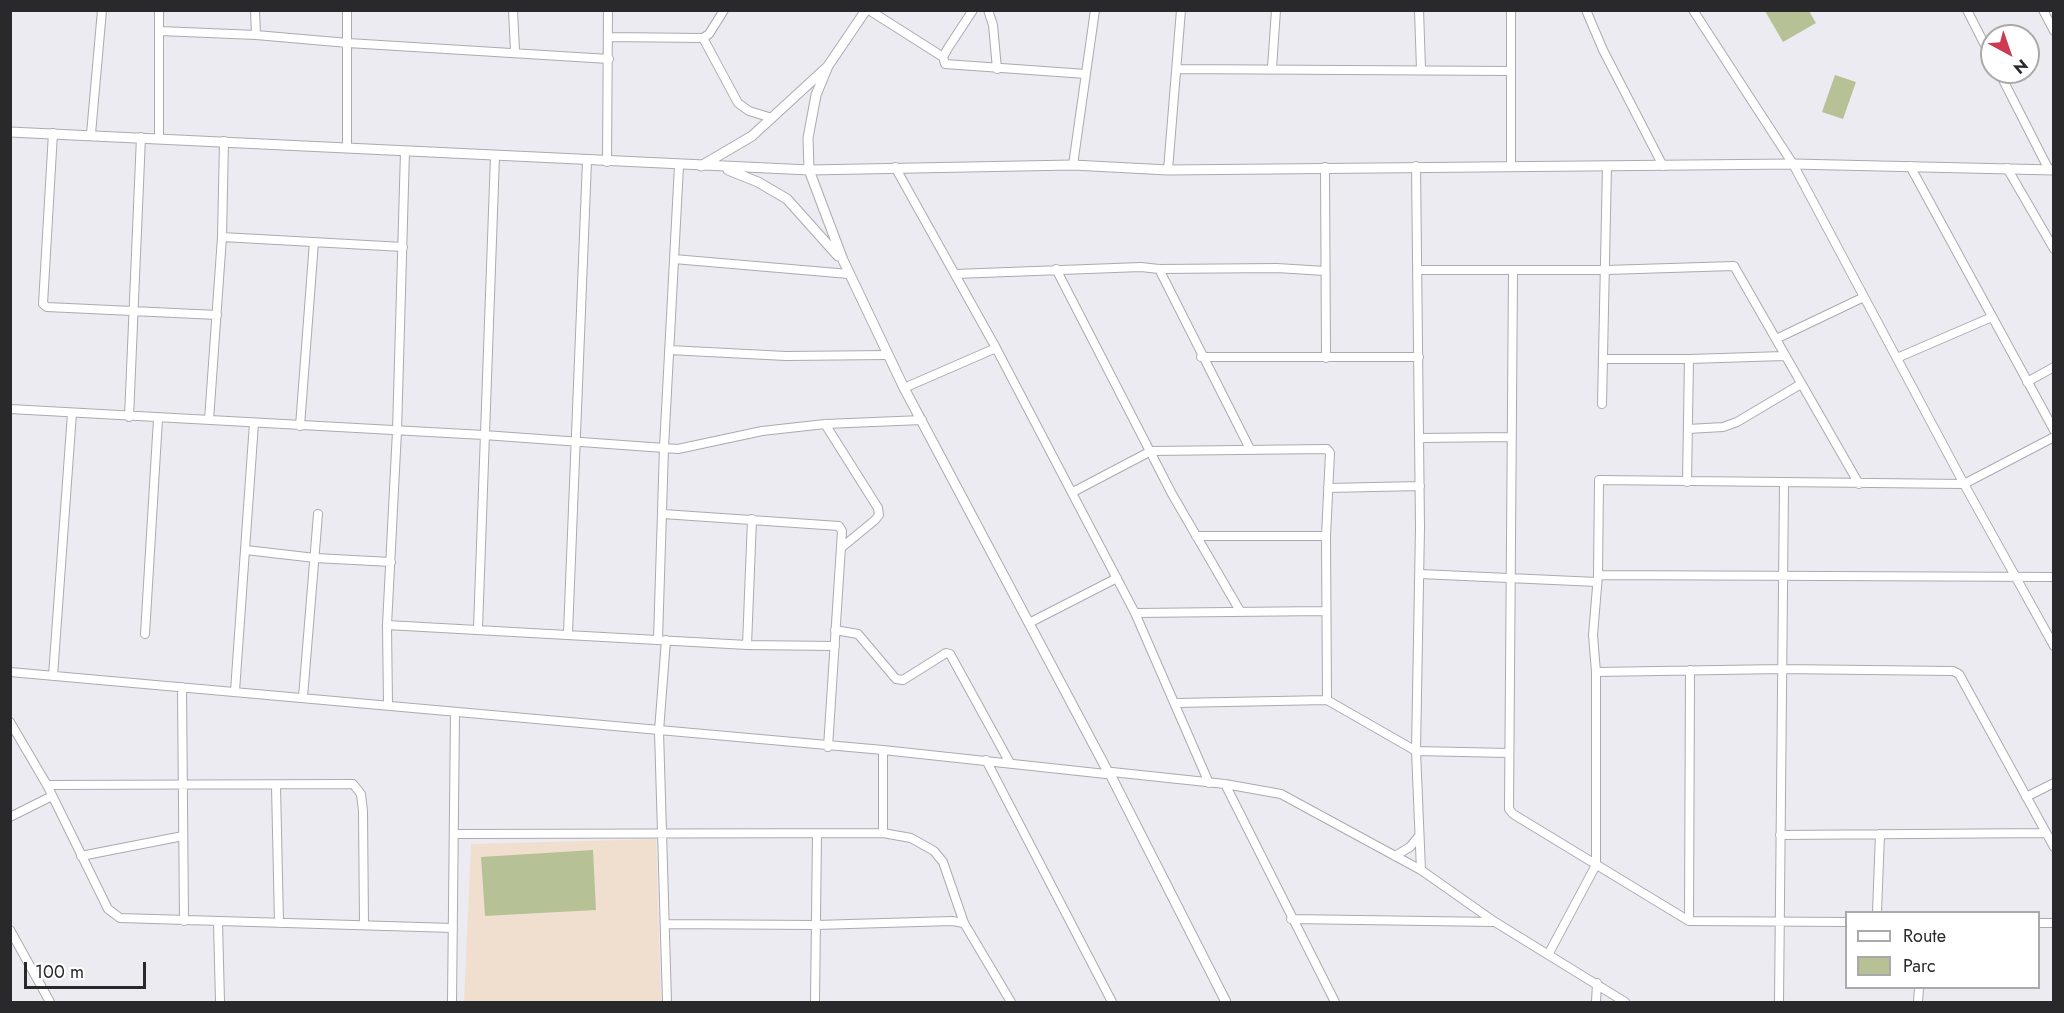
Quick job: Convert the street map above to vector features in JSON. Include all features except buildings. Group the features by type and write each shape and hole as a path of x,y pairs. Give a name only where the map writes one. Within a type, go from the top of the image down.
{"street":[{"path":"91,134 102,10"},
{"path":"159,10 159,138"},
{"path":"255,10 256,35"},
{"path":"346,148 347,10"},
{"path":"513,10 514,51"},
{"path":"607,162 608,10"},
{"path":"609,37 703,38 709,34 724,10"},
{"path":"700,166 752,136 828,66 868,10 943,57 945,64 951,67 1086,74"},
{"path":"943,57 973,10"},
{"path":"988,10 993,25 997,69"},
{"path":"1073,165 1095,10"},
{"path":"1168,170 1181,10"},
{"path":"1272,68 1276,10"},
{"path":"1419,10 1421,69"},
{"path":"1511,10 1511,166"},
{"path":"1586,10 1603,50 1663,166"},
{"path":"1693,10 1793,164 1964,484 2054,646"},
{"path":"1967,10 1980,35"},
{"path":"2043,10 2054,32"},
{"path":"160,31 514,51 609,59"},
{"path":"703,38 738,103 749,111 772,118"},
{"path":"828,66 811,116 809,170 843,260 904,388 1031,622 1226,1002"},
{"path":"1178,69 1510,71"},
{"path":"2005,84 2051,170"},
{"path":"10,132 91,134 679,166 809,170 1073,165 1168,170 1793,164 2051,170"},
{"path":"53,133 41,301 47,307 134,309 217,315"},
{"path":"129,417 141,137"},
{"path":"209,420 222,237 224,141"},
{"path":"388,705 387,625 397,431 405,151"},
{"path":"478,628 495,156"},
{"path":"568,633 587,161"},
{"path":"667,1002 659,731 664,448 679,166"},
{"path":"1416,166 1420,438 1416,751 1421,870"},
{"path":"1602,404 1607,166"},
{"path":"1910,166 2054,430"},
{"path":"721,167 758,182 787,198 843,260"},
{"path":"895,167 996,348 1136,613 1209,783"},
{"path":"1325,167 1326,358"},
{"path":"2007,168 2054,249"},
{"path":"222,237 403,248"},
{"path":"300,426 314,242"},
{"path":"674,259 849,273"},
{"path":"1418,270 1606,270 1734,266 1859,484"},
{"path":"955,274 1141,267 1159,269 1257,267 1325,271"},
{"path":"1056,269 1196,536 1240,611"},
{"path":"1159,269 1201,357 1250,449"},
{"path":"1513,271 1508,753 1510,812 1689,921 1845,922"},
{"path":"1776,339 1864,297"},
{"path":"1897,358 1992,317"},
{"path":"904,388 996,348"},
{"path":"669,350 786,356 888,355"},
{"path":"1604,359 1785,356"},
{"path":"1201,357 1419,357"},
{"path":"1687,482 1689,359"},
{"path":"2027,382 2054,367"},
{"path":"1688,429 1723,427 1737,422 1801,384"},
{"path":"10,409 158,419 484,435 678,449 762,430 825,424 922,420"},
{"path":"53,676 72,413"},
{"path":"145,634 158,419"},
{"path":"235,691 254,423"},
{"path":"825,424 878,508 879,515 841,548"},
{"path":"1420,438 1511,437"},
{"path":"1549,953 1596,865 1596,672 1593,635 1597,579 1599,480 1784,484 1964,484 2054,437"},
{"path":"1073,492 1151,451 1327,449 1330,453 1326,536 1327,700"},
{"path":"1779,1002 1784,484"},
{"path":"1328,488 1420,486"},
{"path":"303,697 318,514"},
{"path":"663,514 835,524 842,531 828,747"},
{"path":"747,645 752,519"},
{"path":"1196,536 1326,536"},
{"path":"246,550 315,558 391,562"},
{"path":"1420,574 1510,579 2054,577"},
{"path":"1031,622 1117,578"},
{"path":"1136,613 1326,611"},
{"path":"387,625 478,628 747,645 835,646"},
{"path":"835,630 858,634 896,679 903,680 946,653 954,657 1010,763"},
{"path":"1596,672 1781,669 1956,672 2054,847"},
{"path":"1689,921 1690,670"},
{"path":"10,672 303,697 828,747 883,750 1226,784 1281,794 1421,870 1495,922 1549,953 1625,1002"},
{"path":"182,687 184,921"},
{"path":"1176,704 1327,700 1416,751 1508,753"},
{"path":"452,1002 455,713"},
{"path":"10,722 47,785 108,909 120,918 453,928"},
{"path":"883,750 883,833"},
{"path":"986,760 1112,1002"},
{"path":"2026,797 2054,783"},
{"path":"47,785 353,784 361,794 364,827 364,925"},
{"path":"1226,784 1291,919 1335,1002"},
{"path":"276,786 279,923"},
{"path":"10,817 52,796"},
{"path":"454,834 883,833 911,838 934,851 943,862 964,923 1011,1002"},
{"path":"1780,835 2046,833"},
{"path":"815,1002 817,834"},
{"path":"1877,911 1880,834"},
{"path":"81,856 183,836"},
{"path":"1395,856 1410,847 1419,836"},
{"path":"1291,919 1495,922"},
{"path":"666,924 816,925 952,921 964,923"},
{"path":"218,922 220,1002"},
{"path":"10,930 50,1002"},
{"path":"1596,1002 1597,983"}],"shaded area":[{"path":"656,839 661,1002 464,1002 471,844"}],"green space":[{"path":"1765,11 1809,11 1816,23 1783,42"},
{"path":"1835,75 1856,82 1843,119 1822,112"},
{"path":"593,850 596,910 485,916 481,857"}]}
